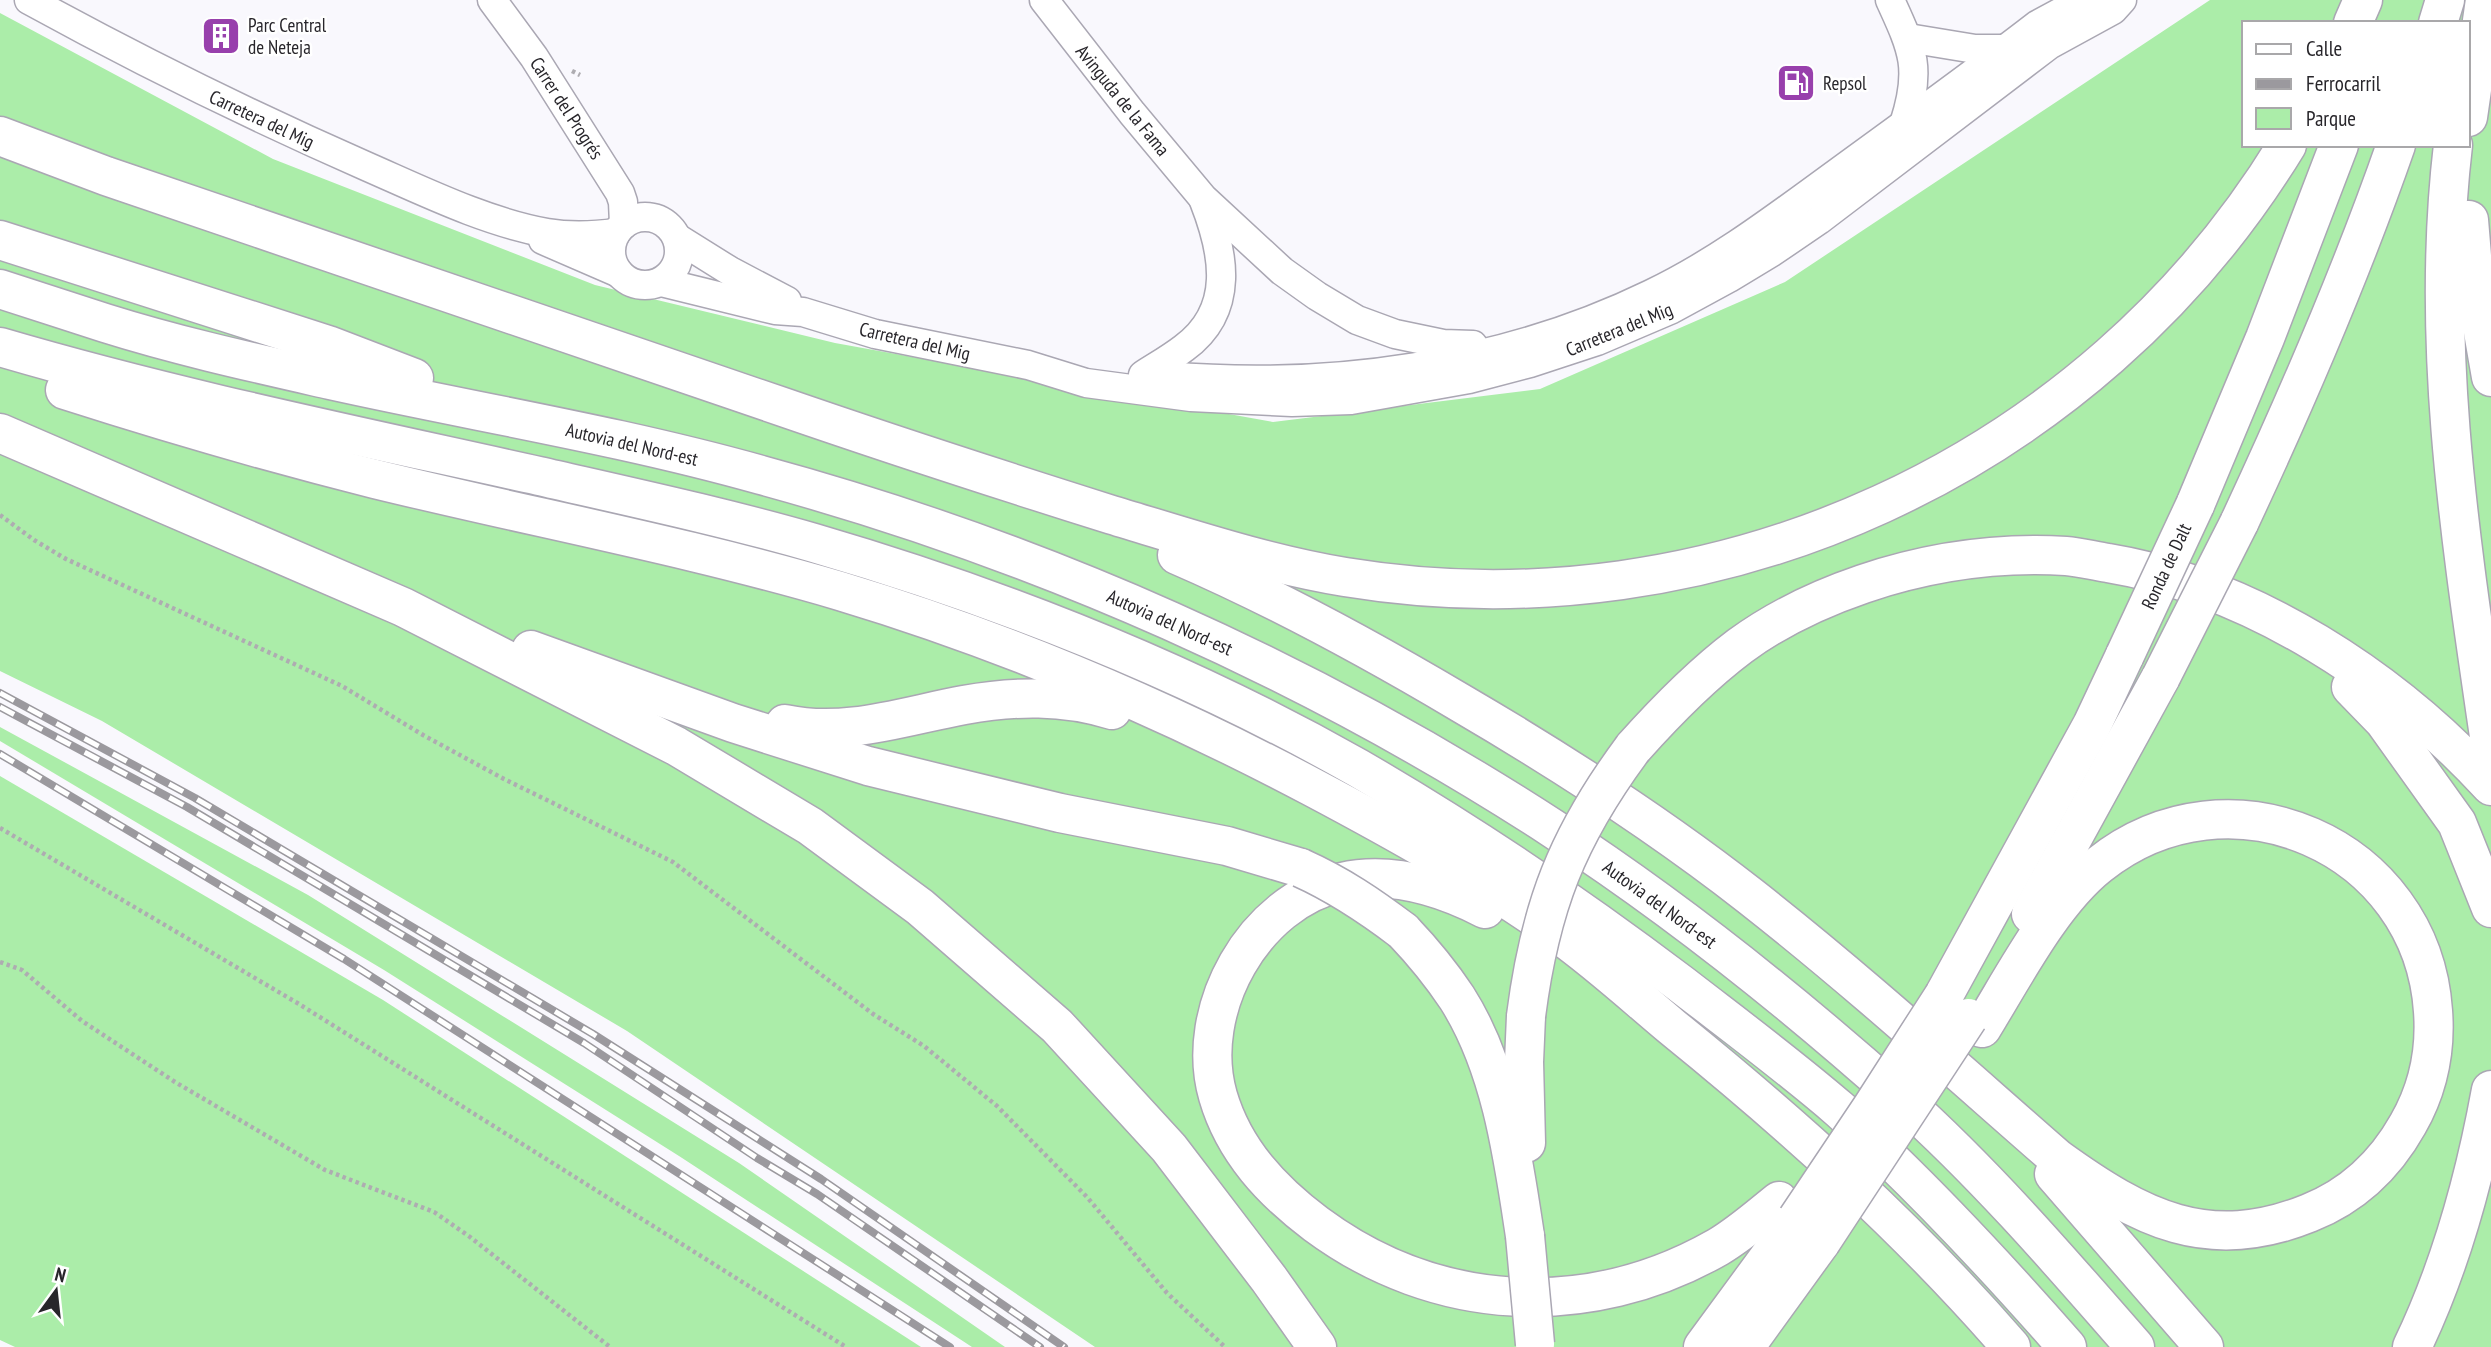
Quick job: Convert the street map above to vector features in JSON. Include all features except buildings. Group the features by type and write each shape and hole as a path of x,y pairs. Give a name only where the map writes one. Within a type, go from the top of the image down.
{"highway":[{"path":"2354,21 2363,0"},
{"path":"2383,21 2389,0"},
{"path":"2439,21 2445,0"},
{"path":"2470,40 2478,0"},
{"path":"2470,103 2485,0"},
{"path":"0,136 106,176 964,469 1242,554 1313,571 1384,583 1459,588 1551,587 1657,575 1732,558 1803,537 1877,507 1957,466 2046,408 2120,348 2179,289 2235,221 2286,147"},
{"path":"0,147 106,176"},
{"name":"Ronda de Dalt","path":"1945,1005 2092,725 2194,505 2265,338 2338,147"},
{"path":"1703,1347 1807,1235 1818,1156 1945,1005 2085,819 2239,523 2324,332 2395,147"},
{"path":"2453,147 2444,314 2450,422 2463,560 2491,750"},
{"path":"2467,147 2467,194 2473,267 2491,377"},
{"path":"0,240 328,345 514,417"},
{"name":"Autovia del Nord-est","path":"0,289 110,325 220,353 333,381 637,443 844,499 1003,553 1090,586 1264,664 1380,725 1554,829 1669,908 1756,975 1899,1097 1965,1160 2135,1347"},
{"path":"0,347 188,397 668,505 808,541 929,579 1082,635 1172,674 1354,766 1528,873 1629,944 1724,1016 1840,1110 2013,1285 2067,1347"},
{"path":"0,369 230,442 379,480 671,546 856,596 1034,659 1141,704 1269,764 1439,857 1563,937 1802,1137 1890,1218 2011,1347"},
{"path":"0,433 403,607 676,746 810,827 920,907 1057,1026 1169,1148 1317,1347"},
{"path":"964,469 1102,522 1216,572 1394,664 1586,778 1669,835 1781,921 1945,1005 2058,1159 2132,1207 2162,1220 2202,1229 2243,1231 2288,1222 2352,1191 2381,1164 2402,1136 2418,1107 2430,1071 2435,1031 2432,991 2421,949 2399,908 2371,875 2335,848 2303,832 2261,821 2225,818 2189,823 2151,834 2125,847 2098,866 2071,893 2050,922 1945,1005 1807,1235 1745,1347"},
{"path":"1535,1345 1525,1119 1526,1016 1532,972 1553,889 1588,813 1633,748 1671,706 1706,674 1741,646 1783,619 1830,596 1890,575 1950,561 2003,556 2068,556 2118,565 2189,582 2262,613 2332,653 2396,698 2458,750 2491,786"},
{"path":"403,607 777,737 880,769 1060,813 1268,856 1330,881 1403,931 1424,953 1458,1000 1484,1053 1496,1088 1530,1236"},
{"path":"2262,613 2329,664 2384,721 2457,823 2491,908"},
{"path":"653,693 791,726 817,728 879,724 994,700 1033,697 1071,700 1155,723 1269,764"},
{"path":"1626,989 1498,916 1466,899 1437,888 1377,878 1342,882 1312,893 1285,910 1262,931 1244,953 1220,1004 1214,1032 1213,1063 1217,1094 1228,1126 1272,1188 1299,1211 1362,1255 1433,1284 1514,1298 1599,1292 1675,1268 1718,1247 1807,1235"},
{"path":"1945,1005 1976,1094 2050,1170 2204,1347"},
{"path":"2412,1347 2445,1267 2465,1205 2482,1140 2491,1090"}],"street":[{"name":"Carretera del Mig","path":"29,0 180,80 280,128 619,273"},
{"name":"Carrer del Progrés","path":"492,0 534,57 615,184 623,202 620,229"},
{"name":"Avinguda de la Fama","path":"1044,0 1132,113 1203,198"},
{"path":"1890,0 1908,38 1915,73 1914,88 1904,124"},
{"name":"Carretera del Mig","path":"1028,365 1077,366 1143,374 1230,379 1332,377 1391,371 1454,359 1601,317 1664,287 1736,245 2037,25 2061,12 2094,0"},
{"name":"Carretera del Mig","path":"661,282 775,310 803,312 875,334 1028,365 1086,383 1170,395 1292,402 1351,400 1469,379 1597,341 1672,309 1772,252 1907,154 2049,45 2113,10 2122,0"},
{"path":"1908,38 1976,48 2006,49 2049,45"},
{"path":"1203,198 1282,271 1357,320 1395,334 1443,344 1507,346"},
{"path":"1143,374 1185,347 1201,332 1213,314 1221,289 1222,261 1216,230 1203,198"},
{"path":"654,218 664,222 677,238 680,255 678,263 661,282 638,285 627,281 611,258 611,249 620,229 633,219 654,218"},
{"name":"Carretera del Mig","path":"502,221 567,236 620,229"},
{"name":"Carretera del Mig","path":"677,238 803,312"}],"path":[{"path":"0,515 66,559 342,686 423,735 504,779 673,862 873,1014 924,1046 996,1105 1087,1197 1167,1293 1225,1347"},
{"path":"0,828 310,1011 846,1347"},
{"path":"0,962 22,970 82,1021 175,1082 325,1170 434,1212 610,1347"}],"green space":[{"path":"2210,0 2491,0 2491,1347 1095,1347 627,1031 102,721 0,671 0,13 273,159 595,285 835,343 1273,422 1540,389 1785,282"},
{"path":"0,727 308,895 739,1163 1005,1347 972,1347 679,1156 384,970 0,741"},
{"path":"0,776 383,1000 921,1347 15,1347 0,1340"}],"railway":[{"path":"0,693 195,798 593,1034 821,1179 1064,1347"},
{"path":"0,707 187,807 584,1043 757,1158 817,1194 1040,1347"},
{"path":"0,754 344,959 950,1347"}],"place":[{"name":"Parc Central de Neteja","path":"221,36"},
{"name":"Repsol","path":"1796,83"}]}
